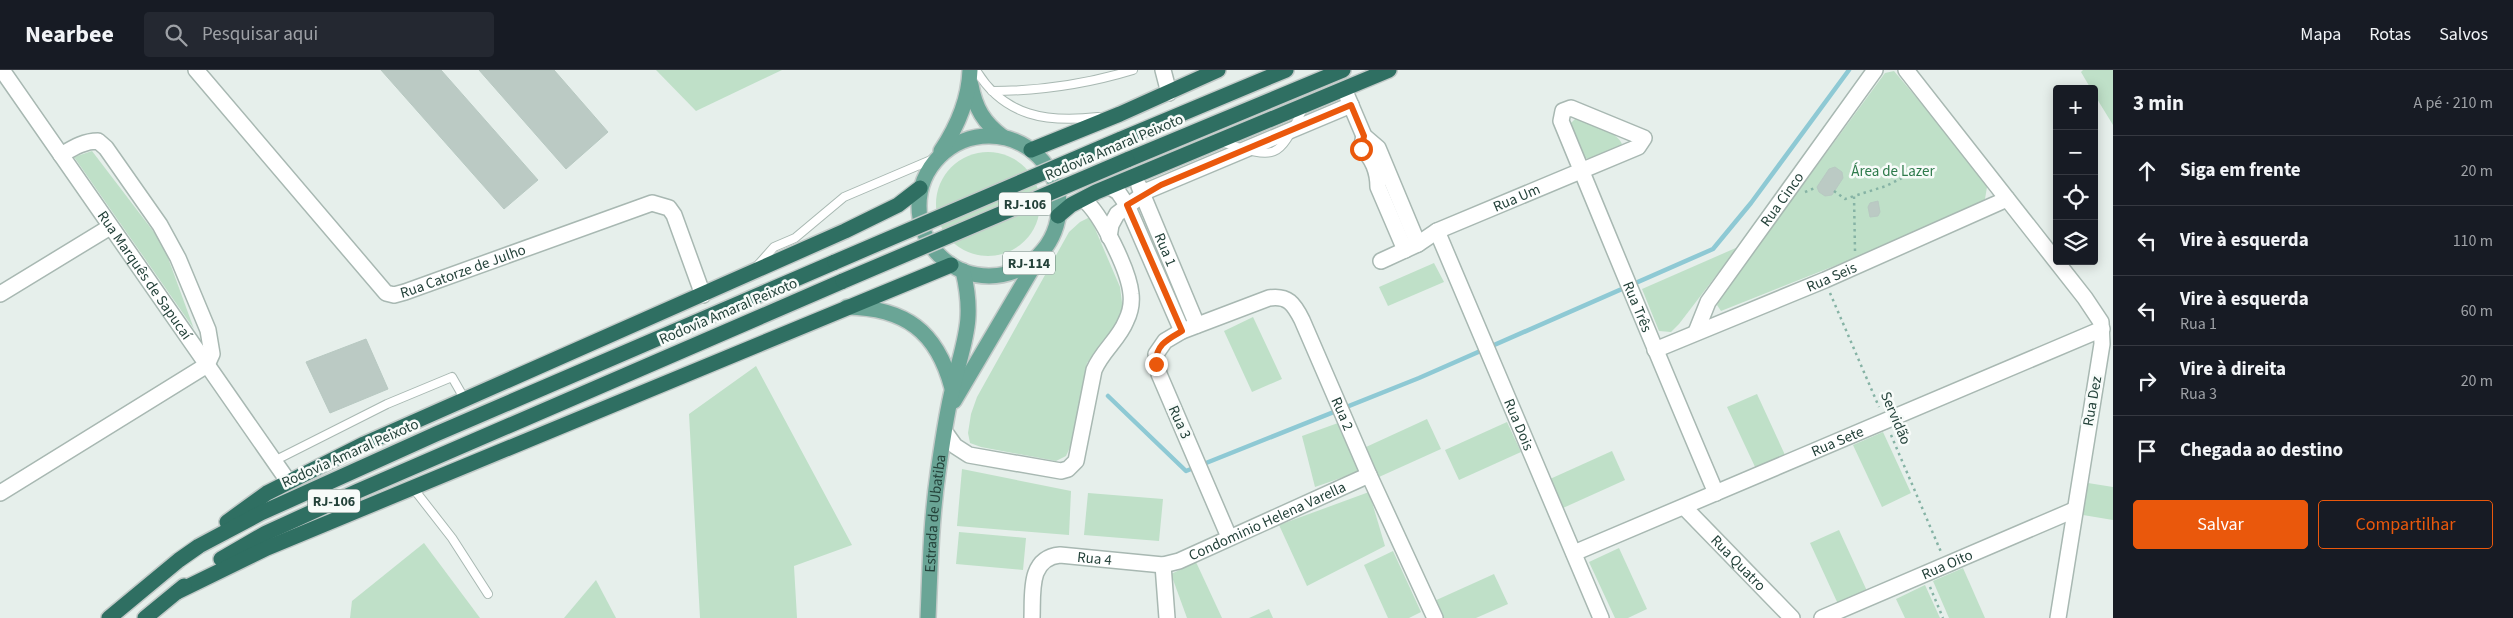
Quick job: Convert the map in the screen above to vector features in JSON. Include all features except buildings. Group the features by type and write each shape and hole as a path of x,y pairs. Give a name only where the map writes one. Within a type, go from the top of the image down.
{"highway":[{"path":"1031,150 1120,114 1218,70"},
{"name":"Rodovia Amaral Peixoto","path":"109,618 161,573 199,546 244,521 332,480 835,262 1286,70"},
{"name":"Rodovia Amaral Peixoto","path":"145,618 219,560 266,533 313,511 843,281 1343,70"},
{"path":"1058,216 1071,205 1141,173 1388,70"},
{"path":"199,546 243,510 288,481 464,398 750,275 879,216 898,205 920,188"},
{"path":"177,592 240,560 846,307 957,268"}],"main road":[{"name":"RJ-114","path":"972,74 977,109 989,126 1003,137 1031,150 1045,164 1052,176 1059,203 1058,216 1047,244 1028,264 1003,274 982,275 957,268 940,256 925,236 919,213 920,188 930,166 938,157 957,123 972,74"},
{"name":"RJ-114","path":"938,157 959,142 971,138 1003,137"},
{"name":"Estrada de Ubatiba","path":"949,408 1047,244"},
{"name":"Estrada de Ubatiba","path":"928,618 932,528 945,432 952,388 964,347 970,308 957,268"},
{"path":"846,307 884,310 913,324 930,340 941,356 952,388"}],"street":[{"name":"Rua Marquês de Sapucaí","path":"2,70 288,481"},
{"name":"Rua Catorze de Julho","path":"196,70 386,293 394,295 405,292 652,203 669,208 674,215 702,295"},
{"path":"1162,70 1169,93"},
{"name":"Rua Cinco","path":"1696,332 1708,302 1875,70"},
{"path":"1906,70 2085,298 2101,322 2102,329"},
{"path":"1344,89 1351,105 1362,143 1378,178 1378,187 1412,247"},
{"path":"1109,237 1113,220 1127,205 1142,194 1351,105"},
{"name":"Rua Um","path":"1381,260 1412,247 1437,231 1638,147 1644,138 1571,108 1563,111 1561,121"},
{"name":"Rua Três","path":"1561,121 1716,493"},
{"path":"0,493 207,364 212,354 208,330 178,258 160,225 106,148 98,141 77,146 61,156"},
{"path":"1362,143 1378,148 1412,247"},
{"name":"Rua 1","path":"1141,173 1139,181 1142,194 1197,325"},
{"name":"Rua 1","path":"1110,187 1118,192 1127,205 1182,331"},
{"path":"945,432 955,446 969,455 1061,471 1073,466 1078,456 1094,370 1100,357 1126,321 1131,305 1129,287 1109,237 1094,209 1083,199"},
{"name":"Rua Seis","path":"1655,350 1825,280 2007,199"},
{"path":"0,294 110,227"},
{"name":"Rua Dois","path":"1437,231 1601,618"},
{"name":"Rua 2","path":"1197,325 1269,298 1280,296 1287,298 1295,307 1434,618"},
{"name":"Rua 3","path":"1197,325 1165,341 1156,354 1156,364 1229,537"},
{"name":"Rua Sete","path":"1574,554 2102,329"},
{"name":"Rua Dez","path":"2058,618 2102,344 2102,329"},
{"name":"Condominio Helena Varella","path":"1163,565 1369,475"},
{"name":"Rua Quatro","path":"1684,507 1792,618"},
{"name":"Rua Oito","path":"1822,618 2074,510"},
{"name":"Rua 4","path":"1032,618 1035,572 1040,562 1047,558 1060,555 1163,565"},
{"path":"1163,565 1167,618"}],"lane":[{"path":"992,91 1061,87 1133,70"},
{"path":"972,74 1017,109 1042,118 1078,119 1120,114"},
{"path":"1293,129 1305,105"},
{"path":"1218,141 1245,149"},
{"path":"750,275 774,248 795,238 844,197 938,157"},
{"path":"274,461 387,404 452,377 464,398"},
{"path":"413,488 452,538 488,594"}],"path":[{"path":"1834,191 1845,199 1886,186 1904,177"},
{"path":"1854,196 1856,266"},
{"name":"Servidão","path":"1825,280 1947,565"},
{"path":"1924,574 1943,618"}],"green space":[{"path":"656,70 782,70 696,111"},
{"path":"2083,70 2113,70 2113,125 2098,101 2098,85 2089,85 2081,72"},
{"name":"Área de Lazer","path":"1894,71 1977,169 1987,187 1985,199 1968,210 1862,255 1721,311 1717,305 1721,296 1885,73"},
{"path":"1575,119 1587,121 1601,127 1619,139 1622,144 1604,155 1588,159 1584,158 1569,125"},
{"path":"92,151 163,244 194,329 74,157"},
{"path":"988,152 1008,156 1025,167 1036,184 1040,204 1036,224 1025,241 1008,252 988,256 968,252 951,241 940,224 936,204 940,184 951,167 968,156"},
{"path":"1090,217 1120,287 1123,310 1117,324 1087,363 1071,445 1066,456 1056,461 981,447 970,443 968,433 971,414 977,397 1069,232 1080,222"},
{"path":"1738,247 1679,324 1671,332 1659,331 1642,289"},
{"path":"1434,263 1444,282 1388,306 1379,287"},
{"path":"1253,317 1282,379 1252,392 1224,331"},
{"path":"756,366 852,545 794,566 797,618 700,618 689,414"},
{"path":"1757,394 1785,455 1756,469 1727,407"},
{"path":"1427,419 1441,449 1379,477 1366,447"},
{"path":"1507,422 1521,452 1459,480 1445,450"},
{"path":"1338,423 1361,471 1315,487 1302,436"},
{"path":"1883,432 1911,493 1882,507 1853,445"},
{"path":"1612,451 1625,480 1563,508 1550,479"},
{"path":"962,469 1071,491 1069,535 957,526"},
{"path":"2088,483 2113,487 2113,520 2083,515"},
{"path":"1369,492 1385,546 1307,586 1279,525"},
{"path":"1088,493 1163,499 1159,541 1084,535"},
{"path":"1839,530 1867,591 1838,604 1810,543"},
{"path":"959,532 1026,538 1023,570 956,564"},
{"path":"424,543 480,618 350,618 352,601"},
{"path":"1619,548 1647,609 1628,618 1615,618 1589,562"},
{"path":"1393,551 1421,612 1409,618 1388,618 1364,565"},
{"path":"1196,562 1222,618 1187,618 1171,574"},
{"path":"1963,568 1985,618 1949,618 1933,581"},
{"path":"1494,574 1508,604 1476,618 1440,618 1432,602"},
{"path":"596,580 616,618 564,618"},
{"path":"1925,585 1940,618 1905,618 1896,599"},
{"path":"1269,609 1273,618 1249,618"}],"waterway":[{"path":"1108,396 1186,471 1419,378 1713,249 1751,203 1849,70"}],"route":[{"path":"1156,364 1156,354 1159,348 1165,341 1182,331 1127,205 1149,190 1351,105 1364,136 1361,149"}]}
